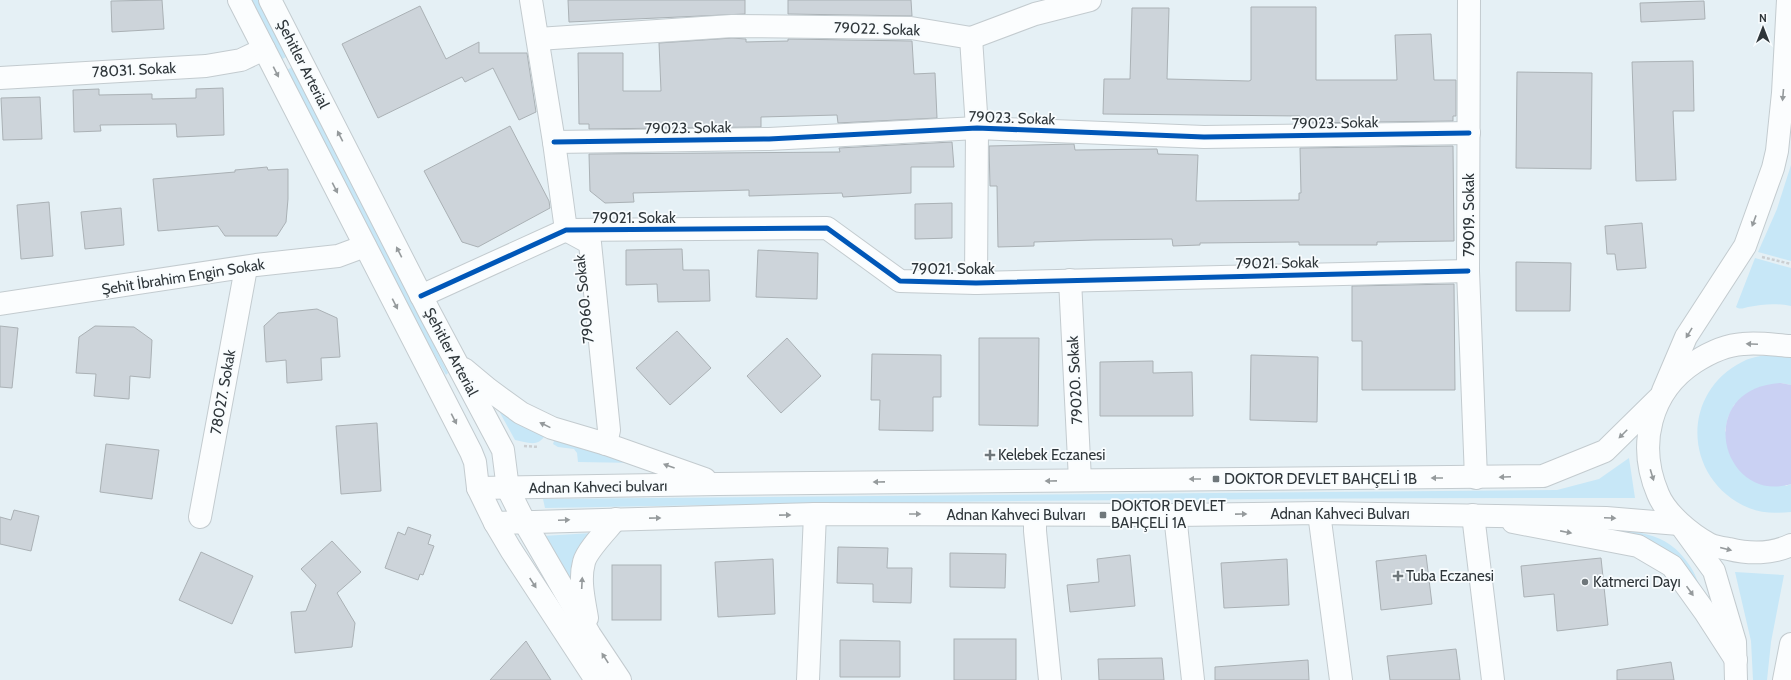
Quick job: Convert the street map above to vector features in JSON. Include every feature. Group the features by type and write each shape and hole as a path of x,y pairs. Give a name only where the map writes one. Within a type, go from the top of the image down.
{"main road":[{"name":"Şehitler Arterial","path":"239,0 471,452 475,462 478,488 495,523"},
{"name":"Şehitler Arterial","path":"270,0 455,362 503,450 508,489 525,523 590,635 620,680"},
{"path":"531,0 554,142 566,230"},
{"path":"976,282 977,128 971,38 1034,7 1090,0"},
{"name":"79019. Sokak","path":"1469,0 1468,271 1476,478"},
{"path":"1736,670 1735,642 1714,571 1658,496 1648,461 1649,428 1686,337 1745,246 1773,168 1777,151 1783,93 1788,0"},
{"name":"79022. Sokak","path":"538,39 732,26 911,28 971,38"},
{"name":"78031. Sokak","path":"0,78 206,66 241,60 264,49"},
{"name":"79023. Sokak","path":"554,142 769,139 977,128 1204,137 1469,133"},
{"name":"79021. Sokak","path":"421,296 566,230 827,228 900,282 976,282 1468,271"},
{"name":"79060. Sokak","path":"566,230 590,243 609,430 606,444"},
{"name":"Şehit İbrahim Engin Sokak","path":"0,304 338,256 365,246"},
{"name":"78027. Sokak","path":"200,517 246,268"},
{"name":"79020. Sokak","path":"1070,280 1080,480"},
{"path":"455,362 521,413 552,428 606,444 718,484 1476,478 1543,476 1605,452 1661,396 1682,370 1710,352 1742,344 1791,346"},
{"name":"Adnan Kahveci bulvarı","path":"478,488 508,489 718,484"},
{"path":"1320,513 1341,680"},
{"name":"Adnan Kahveci Bulvarı","path":"616,519 815,514 1175,515 1320,513 1616,518 1679,524"},
{"path":"808,680 815,514"},
{"path":"1035,515 1035,530 1050,680"},
{"path":"1175,515 1193,680"},
{"path":"1493,680 1472,515 1638,546 1672,566 1705,612 1736,670"},
{"path":"495,523 616,519"},
{"path":"590,635 581,588 584,561 595,544 616,519"},
{"path":"495,523 596,680"},
{"path":"1679,524 1710,545 1745,553 1781,550 1791,545"},
{"path":"1784,680 1791,644"}],"path":[{"path":"1757,256 1791,264"}],"shaded area":[{"path":"252,0 258,0 286,57 282,59"},
{"path":"292,67 448,373 446,375 385,261 287,70"},
{"path":"1791,165 1791,261 1758,252 1777,209"},
{"path":"1755,258 1791,268 1791,306 1770,304 1742,308 1736,307"},
{"path":"1784,354 1791,356 1791,385 1781,383 1734,405 1728,417 1725,431 1786,486 1791,484 1791,512 1775,513 1749,508 1727,495 1712,478 1702,458 1698,437 1699,415 1707,395 1722,376 1742,362 1752,358"},
{"path":"1781,383 1791,385 1791,484 1767,486 1747,478 1734,463 1726,443 1727,423 1735,404 1753,390"},
{"path":"499,411 545,435 539,442 536,443 515,440"},
{"path":"555,438 637,463 578,462 577,453 574,449 558,447 553,444"},
{"path":"1629,458 1635,498 1090,500 545,508 543,499 1557,490 1599,479"},
{"path":"1595,528 1636,532 1660,539 1671,545 1681,554 1690,566 1697,578 1705,600"},
{"path":"592,533 573,586 543,536"},
{"path":"1735,572 1784,575 1771,642 1767,680 1753,680 1751,641"}],"building":[{"path":"162,0 164,29 112,32 111,1"},
{"path":"568,0 745,0 745,14 569,22"},
{"path":"788,0 911,0 912,16 788,14"},
{"path":"1704,1 1705,19 1641,22 1640,3"},
{"path":"420,6 446,59 479,42 479,53 527,53 536,112 519,120 493,68 465,82 462,77 378,118 342,44"},
{"path":"1251,7 1316,7 1316,80 1397,80 1395,35 1431,34 1434,80 1456,80 1456,116 1453,116 1453,121 1300,123 1300,116 1103,114 1104,79 1130,79 1132,8 1169,8 1167,79 1249,81 1251,80"},
{"path":"732,38 746,39 746,42 788,41 788,39 912,41 914,74 935,73 937,118 838,123 837,115 761,117 761,127 589,129 589,124 579,124 578,53 623,53 623,91 661,91 659,43"},
{"path":"1693,61 1694,111 1673,111 1676,180 1636,181 1632,62"},
{"path":"1517,72 1592,73 1591,169 1516,168"},
{"path":"223,88 224,135 177,137 176,124 100,125 101,131 74,132 73,90 99,89 99,95 152,94 152,99 196,98 196,89"},
{"path":"40,97 42,139 3,140 1,98"},
{"path":"510,126 549,201 550,208 478,247 462,242 424,171"},
{"path":"952,142 954,167 911,167 911,193 843,197 842,193 749,196 749,190 633,193 634,202 605,203 590,191 589,154 840,152 839,148"},
{"path":"1074,144 1075,150 1157,149 1158,154 1198,155 1196,201 1299,200 1299,193 1301,193 1300,148 1453,146 1454,241 1377,242 1377,245 1299,245 1299,242 1200,243 1200,245 1173,246 1172,239 1094,240 1034,242 1034,246 998,247 997,186 990,186 989,146"},
{"path":"267,167 268,170 288,169 286,222 277,236 225,236 218,226 158,231 153,179 235,172 235,170"},
{"path":"49,202 53,256 21,259 17,205"},
{"path":"952,203 952,238 915,239 915,204"},
{"path":"121,208 124,245 85,249 81,212"},
{"path":"1642,223 1646,268 1617,270 1615,254 1607,254 1605,226"},
{"path":"682,249 683,270 709,270 710,301 658,302 657,284 626,285 626,250"},
{"path":"758,250 818,253 817,299 756,297"},
{"path":"1516,262 1571,263 1570,311 1516,311"},
{"path":"1454,284 1455,390 1362,390 1362,341 1352,341 1352,286"},
{"path":"317,309 337,318 340,357 321,358 322,380 287,383 286,360 266,362 264,326 278,313"},
{"path":"0,326 18,328 12,388 0,387"},
{"path":"95,326 134,327 152,340 150,378 130,376 129,399 94,396 96,374 76,373 79,337"},
{"path":"677,331 711,368 670,405 636,368"},
{"path":"787,338 821,376 781,413 747,376"},
{"path":"979,338 1039,338 1038,426 979,425"},
{"path":"872,354 941,355 941,397 933,397 933,431 879,430 880,400 871,400"},
{"path":"1251,355 1318,357 1317,422 1250,420"},
{"path":"1153,361 1153,373 1192,372 1193,416 1100,416 1100,362"},
{"path":"377,423 381,491 341,494 336,426"},
{"path":"106,444 159,450 152,499 100,492"},
{"path":"14,510 39,516 31,551 0,544 0,517 11,520"},
{"path":"408,527 431,535 428,544 434,546 423,575 420,574 418,580 385,568 398,532 405,535"},
{"path":"332,541 361,572 337,593 355,623 352,647 295,653 291,612 306,611 316,585 301,569"},
{"path":"838,547 888,548 887,568 912,568 911,603 873,602 873,584 837,583"},
{"path":"201,552 253,576 232,624 179,600"},
{"path":"950,553 1006,554 1005,588 950,587"},
{"path":"1130,555 1135,606 1070,612 1067,585 1099,582 1097,559"},
{"path":"1426,555 1432,604 1381,610 1376,561"},
{"path":"1601,558 1608,625 1557,631 1554,594 1524,597 1521,566"},
{"path":"773,559 775,614 718,617 715,562"},
{"path":"1287,559 1289,605 1224,608 1221,563"},
{"path":"612,565 661,565 661,620 612,620"},
{"path":"954,639 1016,639 1016,680 954,680"},
{"path":"840,640 900,641 900,677 840,677"},
{"path":"526,641 551,680 490,680"},
{"path":"1456,649 1460,680 1390,680 1387,656"},
{"path":"1162,658 1164,680 1099,680 1098,659"},
{"path":"1308,660 1309,680 1215,680 1215,667"},
{"path":"1671,662 1674,680 1617,680 1617,670"}],"cycle path":[{"path":"554,142 769,139 977,128 1204,137 1469,133"},
{"path":"421,296 566,230 827,228 900,281 976,283 1468,271"}],"place":[{"name":"Kelebek Eczanesi","path":"990,455"},
{"name":"DOKTOR DEVLET BAHÇELİ 1B","path":"1216,479"},
{"name":"DOKTOR DEVLET BAHÇELİ 1A","path":"1103,515"},
{"name":"Tuba Eczanesi","path":"1398,576"},
{"name":"Katmerci Dayı","path":"1585,582"}]}
